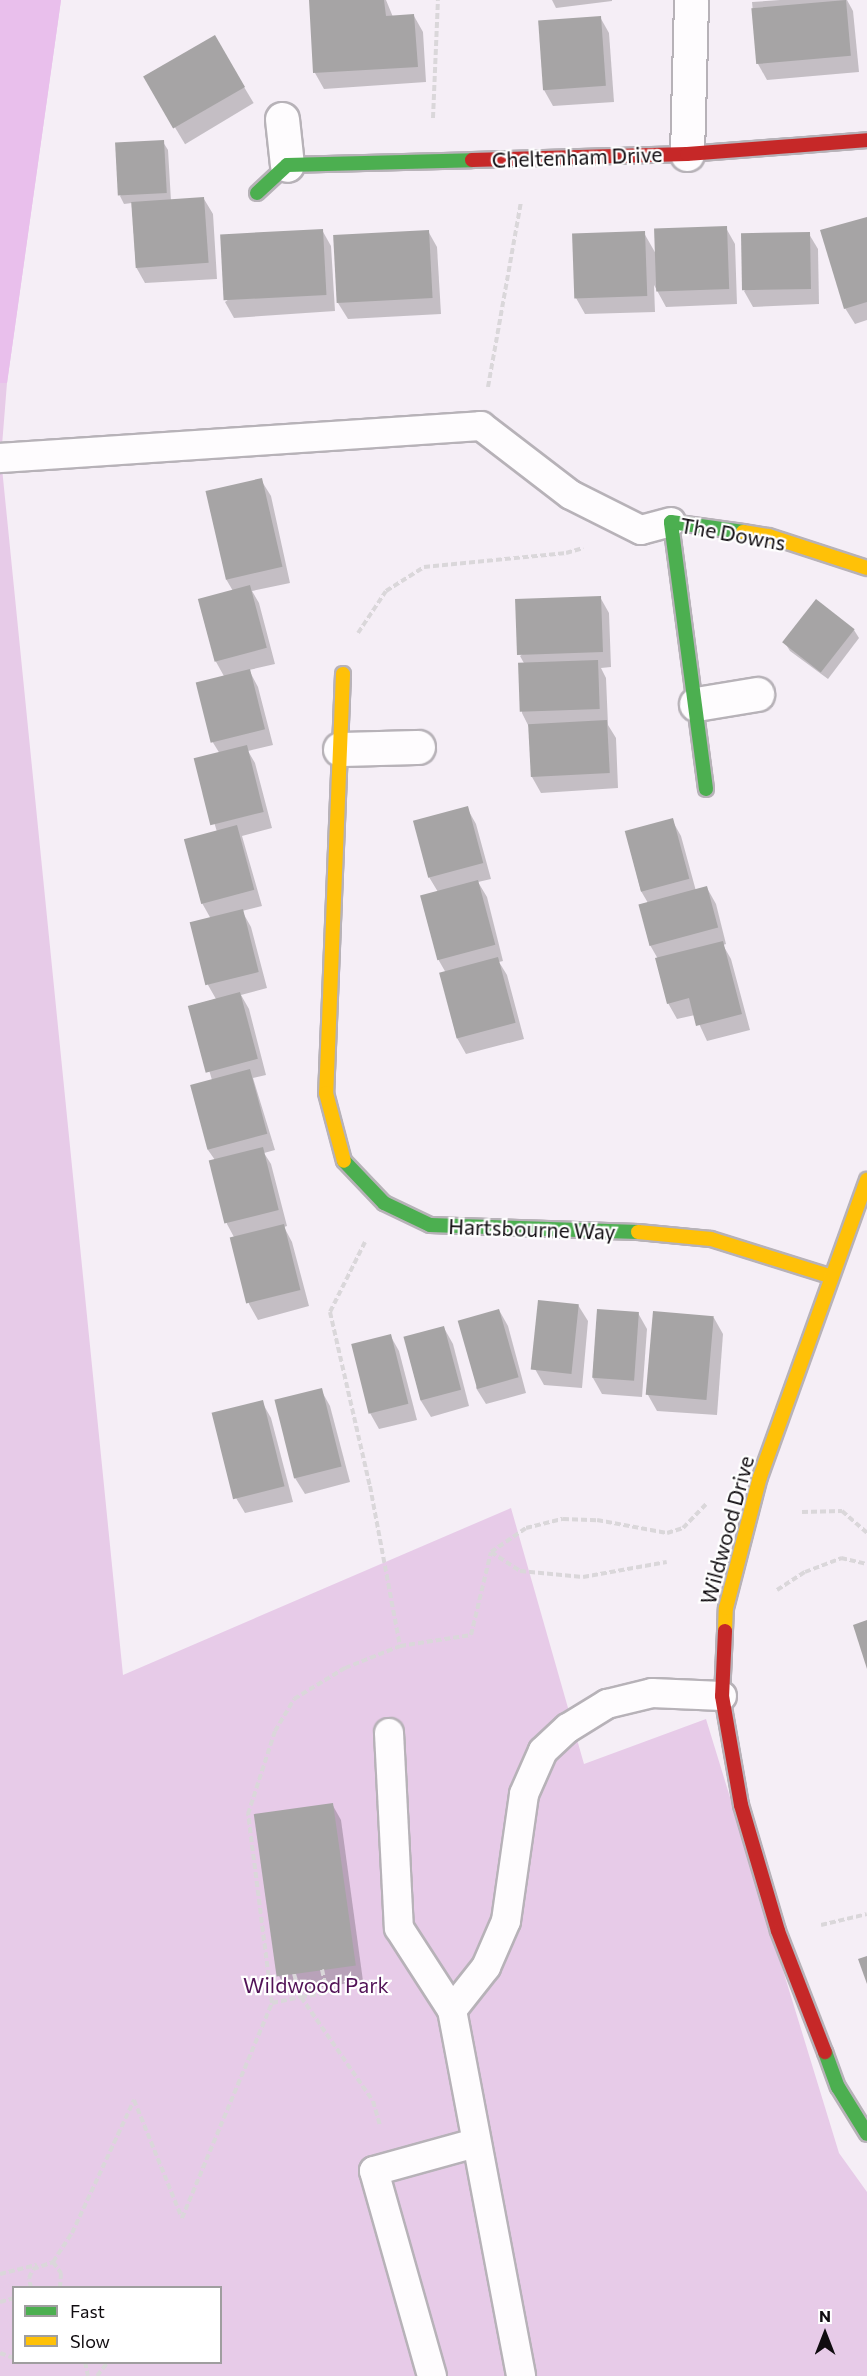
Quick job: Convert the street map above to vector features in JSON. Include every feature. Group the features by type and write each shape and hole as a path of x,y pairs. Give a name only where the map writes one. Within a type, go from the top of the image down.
{"street":[{"path":"687,154 691,0"},
{"path":"257,193 287,165 282,118"},
{"name":"Cheltenham Drive","path":"287,165 687,154 867,140"},
{"name":"The Downs","path":"706,789 671,522 769,536 867,568"},
{"name":"Hartsbourne Way","path":"343,674 326,1092 340,1158 384,1203 430,1225 600,1229 711,1239 829,1276"},
{"path":"696,704 757,694"},
{"path":"340,749 418,747"},
{"name":"Wildwood Drive","path":"867,1180 829,1276 813,1333 760,1477 726,1608 722,1696 741,1805 778,1931 838,2086 867,2134"}],"lane":[{"path":"0,458 481,426 571,495 640,530 671,522"},
{"path":"452,2010 486,1967 506,1921 524,1794 543,1751 568,1728 607,1704 652,1694 722,1696"},
{"path":"389,1733 399,1928 452,2010 521,2376"},
{"path":"432,2376 374,2171 476,2143"}],"path":[{"path":"432,161 438,0"},
{"path":"481,426 528,159"},
{"path":"343,674 362,622 386,591 424,567 566,553 640,530"},
{"path":"384,1203 330,1312 370,1486 400,1646"},
{"path":"0,2274 53,2262 72,2234 134,2100 182,2218 272,2003 248,1814 275,1731 294,1699 345,1668 400,1646 471,1635 491,1552 526,1528 563,1519 597,1520 667,1533 682,1528 728,1480 760,1477"},
{"path":"802,1512 842,1512 867,1533"},
{"path":"491,1552 520,1571 583,1577 667,1562"},
{"path":"726,1608 766,1597 804,1572 841,1558 867,1564"},
{"path":"272,2003 327,1993 322,1970"},
{"path":"294,1974 301,1997 373,2101 391,2167"},
{"path":"53,2262 61,2274 61,2286"},
{"path":"31,2286 29,2278 40,2264"},
{"path":"97,2376 106,2364"}],"green space":[{"name":"Wildwood Park","path":"0,0 61,0 7,383 1,458 123,1675 511,1508 584,1764 706,1719 839,2153 867,2192 867,2376 0,2376"}],"shaded area":[{"path":"0,0 61,0 7,383 0,383"}],"building":[{"path":"309,0 384,0 386,16 414,14 418,67 313,73"},
{"path":"846,0 851,56 756,64 751,8"},
{"path":"601,16 606,86 543,90 538,20"},
{"path":"215,35 245,87 173,128 143,77"},
{"path":"164,140 167,193 118,195 115,143"},
{"path":"204,197 209,263 136,268 131,202"},
{"path":"867,217 867,302 844,309 820,230"},
{"path":"727,226 729,289 656,292 654,229"},
{"path":"323,229 326,295 224,300 220,234"},
{"path":"429,230 433,298 337,303 333,235"},
{"path":"645,231 647,296 574,299 572,234"},
{"path":"810,232 811,289 742,290 741,233"},
{"path":"262,478 282,567 226,580 205,491"},
{"path":"250,585 267,648 215,662 198,599"},
{"path":"601,596 603,652 517,655 515,599"},
{"path":"816,599 855,629 821,673 782,642"},
{"path":"598,660 600,709 520,712 518,663"},
{"path":"250,669 265,729 211,743 196,683"},
{"path":"607,720 610,773 531,777 528,724"},
{"path":"247,745 264,812 210,825 194,758"},
{"path":"468,806 483,863 428,878 413,821"},
{"path":"673,818 689,879 641,892 625,831"},
{"path":"237,825 254,890 201,904 184,839"},
{"path":"478,880 495,945 437,960 420,896"},
{"path":"707,886 718,928 650,946 638,904"},
{"path":"243,909 259,972 205,985 190,922"},
{"path":"723,941 742,1014 696,1026 689,998 667,1004 655,958"},
{"path":"498,957 516,1023 457,1038 439,973"},
{"path":"240,992 258,1059 206,1073 188,1006"},
{"path":"250,1069 267,1134 207,1150 190,1085"},
{"path":"263,1147 279,1210 224,1224 209,1161"},
{"path":"284,1224 300,1290 246,1304 230,1238"},
{"path":"538,1300 579,1304 571,1374 531,1370"},
{"path":"499,1309 519,1377 477,1389 458,1321"},
{"path":"597,1309 639,1312 634,1381 592,1378"},
{"path":"653,1311 714,1316 706,1400 646,1395"},
{"path":"444,1326 461,1390 421,1401 403,1337"},
{"path":"391,1334 408,1404 369,1414 351,1344"},
{"path":"322,1388 342,1467 294,1478 274,1400"},
{"path":"263,1400 285,1486 233,1499 212,1413"},
{"path":"867,1620 867,1669 853,1625"},
{"path":"333,1803 356,1965 277,1977 254,1814"},
{"path":"867,1956 867,1984 858,1959"}],"traffic: fast":[{"path":"257,193 287,165 472,160"},
{"path":"706,789 671,522 743,532"},
{"path":"344,1161 384,1203 430,1225 638,1232"},
{"path":"825,2052 838,2087 867,2134"}],"traffic: slow":[{"path":"743,532 769,536 867,568"},
{"path":"343,674 326,1093 344,1161"},
{"path":"725,1631 726,1608 760,1477 867,1180"},
{"path":"638,1232 711,1239 829,1276"}],"traffic: jam":[{"path":"472,160 687,154 867,140"},
{"path":"725,1631 722,1696 741,1805 778,1931 825,2052"}]}
